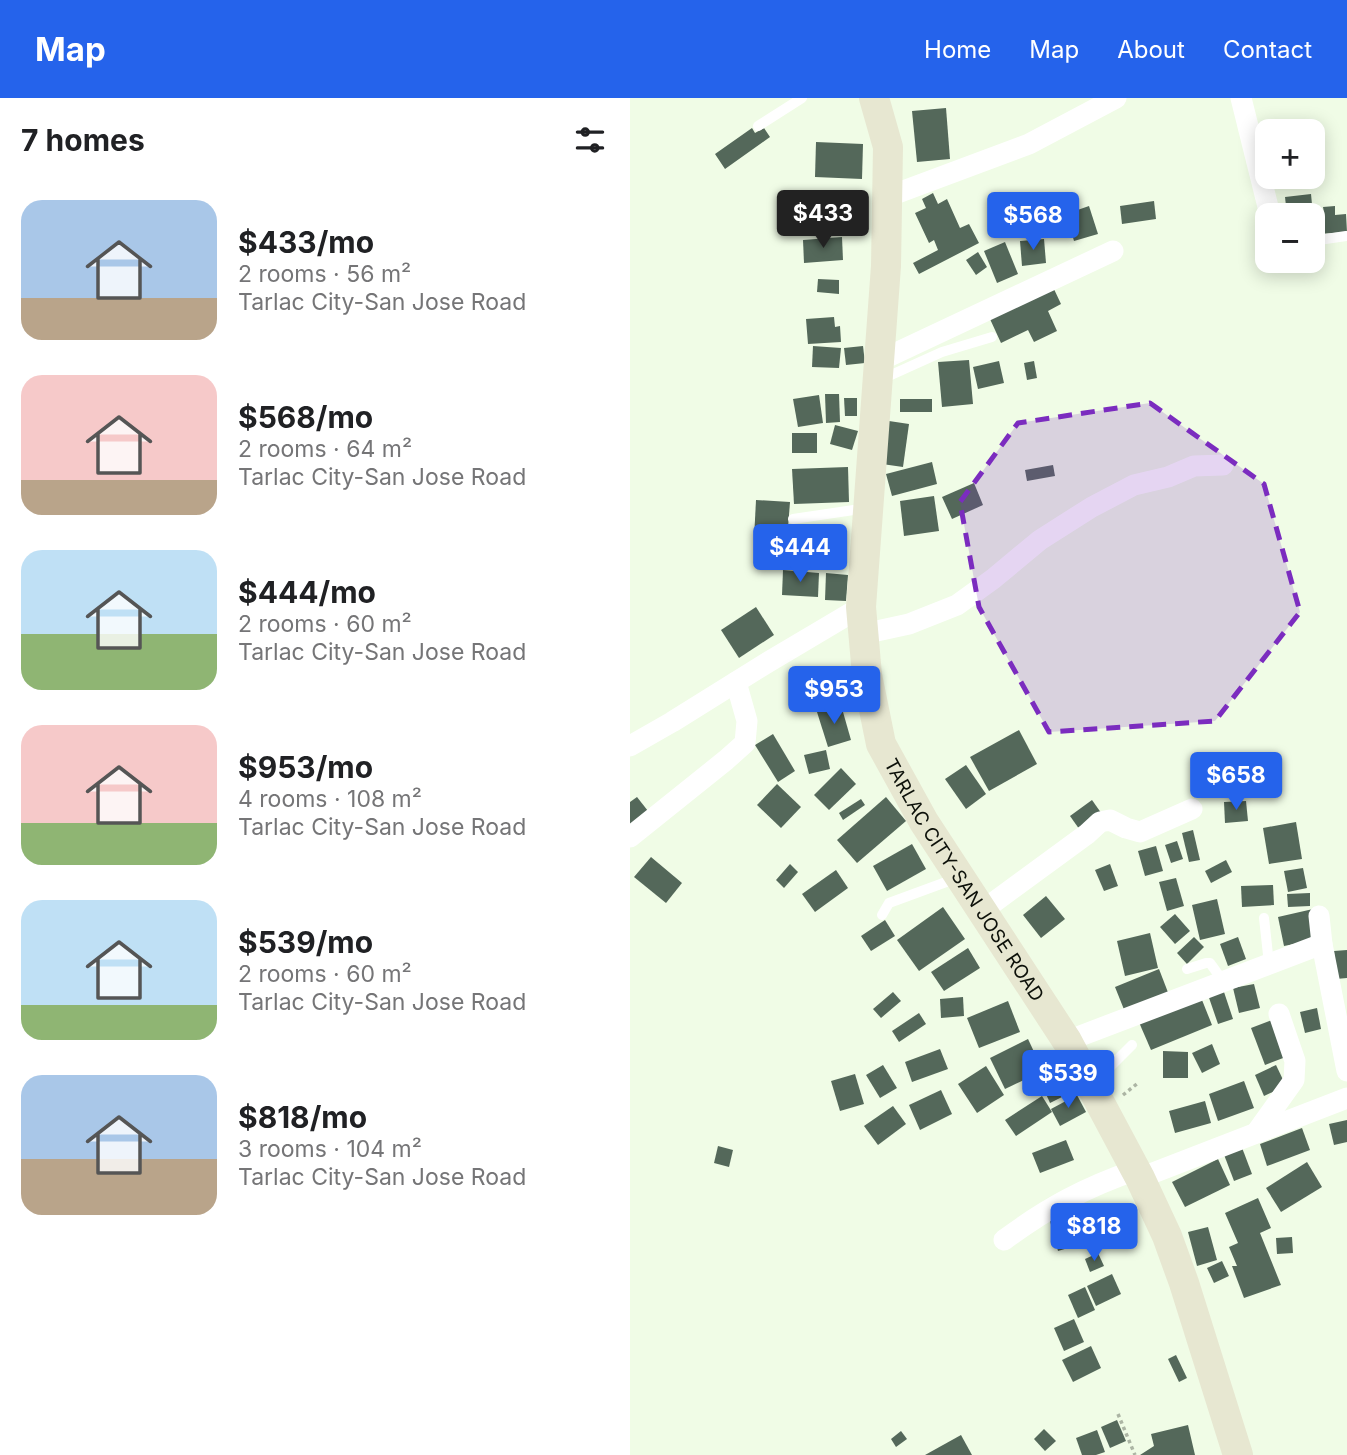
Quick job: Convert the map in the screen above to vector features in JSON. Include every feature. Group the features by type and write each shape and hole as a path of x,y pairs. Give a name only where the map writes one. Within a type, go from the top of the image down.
{"main road":[{"name":"TARLAC CITY-SAN JOSE ROAD","path":"874,98 888,147 886,266 862,620 867,675 881,744 924,822 1067,1041 1138,1174 1167,1236 1184,1283 1238,1455"}],"street":[{"path":"887,197 1029,144 1116,98"},
{"path":"1241,98 1267,203"},
{"path":"878,371 1114,251"},
{"path":"630,746 736,682 862,620 909,624 957,606 1040,540 1092,507 1134,485 1168,477 1194,466 1223,465"},
{"path":"630,836 745,743 747,721 736,682"},
{"path":"982,911 1100,822 1110,820 1140,832 1192,809"},
{"path":"1319,916 1322,944 1340,995 1347,1072"},
{"path":"1067,1041 1322,944"},
{"path":"1255,1135 1294,1080 1295,1060 1279,1014"},
{"path":"1004,1240 1067,1198 1109,1179 1138,1174 1255,1135 1347,1098"}],"lane":[{"path":"758,126 802,98"},
{"path":"1325,239 1346,236"},
{"path":"878,371 992,337"},
{"path":"793,519 868,508"},
{"path":"882,915 890,903 960,877"},
{"path":"1264,918 1269,964"},
{"path":"1187,969 1210,963 1223,981"},
{"path":"1091,1085 1132,1045"}],"path":[{"path":"1118,1414 1136,1455"}],"highlighted area":[{"path":"1150,403 1264,484 1300,612 1215,721 1049,732 979,607 960,502 1018,423"}],"building":[{"path":"946,108 950,159 917,162 912,111"},
{"path":"752,128 755,133 764,128 770,137 725,169 715,154"},
{"path":"816,142 863,144 862,179 815,177"},
{"path":"933,193 938,204 947,199 960,228 969,224 979,243 919,274 913,263 938,250 934,240 929,243 915,213 926,208 922,199"},
{"path":"1311,194 1312,203 1286,203 1285,197"},
{"path":"839,196 840,216 816,217 815,197"},
{"path":"1154,201 1156,219 1122,224 1120,206"},
{"path":"1089,206 1098,234 1074,241 1066,214"},
{"path":"1335,206 1335,215 1346,214 1347,232 1325,234 1325,207"},
{"path":"842,237 843,260 804,263 803,240"},
{"path":"1044,239 1046,263 1022,266 1020,241"},
{"path":"1005,242 1018,274 997,283 984,251"},
{"path":"978,252 987,267 976,275 966,260"},
{"path":"818,279 839,280 839,294 817,292"},
{"path":"1053,287 1061,304 1048,311 1057,331 1034,342 1028,330 1001,343 990,319"},
{"path":"834,317 835,327 840,326 841,342 808,344 806,319"},
{"path":"813,346 841,348 839,368 812,367"},
{"path":"863,346 865,363 846,365 844,348"},
{"path":"969,360 973,404 942,407 938,362"},
{"path":"999,361 1004,383 978,389 973,367"},
{"path":"1034,361 1037,378 1027,380 1024,363"},
{"path":"825,394 839,394 840,422 826,423"},
{"path":"819,395 823,423 798,427 793,399"},
{"path":"844,398 857,398 857,416 845,416"},
{"path":"900,399 932,399 932,412 900,412"},
{"path":"889,421 909,424 903,467 882,464"},
{"path":"835,425 858,431 852,450 830,444"},
{"path":"792,433 817,433 817,453 792,453"},
{"path":"932,462 937,484 892,496 886,474"},
{"path":"1053,465 1055,476 1027,481 1025,470"},
{"path":"848,467 849,502 794,504 792,469"},
{"path":"974,483 983,505 952,519 942,497"},
{"path":"934,496 939,531 904,536 900,501"},
{"path":"756,500 790,502 787,541 754,539"},
{"path":"827,534 828,556 797,558 796,536"},
{"path":"783,570 819,573 818,597 782,595"},
{"path":"826,573 848,575 846,601 825,600"},
{"path":"756,607 774,635 739,658 721,630"},
{"path":"841,705 851,740 828,747 817,712"},
{"path":"1019,730 1037,764 989,791 970,757"},
{"path":"773,734 795,771 778,782 755,745"},
{"path":"826,750 830,769 809,774 804,755"},
{"path":"966,765 986,794 966,809 945,779"},
{"path":"841,768 856,784 829,810 814,795"},
{"path":"777,784 801,807 781,828 757,805"},
{"path":"637,797 648,811 630,825 630,802"},
{"path":"886,797 906,821 857,863 837,840"},
{"path":"861,799 865,805 843,820 839,813"},
{"path":"1092,800 1104,817 1082,833 1070,816"},
{"path":"1246,801 1248,821 1225,823 1224,802"},
{"path":"1296,822 1302,859 1269,864 1263,828"},
{"path":"1193,830 1200,860 1189,862 1182,833"},
{"path":"1177,841 1183,859 1171,863 1165,845"},
{"path":"912,844 926,869 887,891 873,866"},
{"path":"1156,846 1163,871 1145,876 1138,851"},
{"path":"651,857 682,883 666,903 634,877"},
{"path":"1226,860 1232,872 1211,883 1205,871"},
{"path":"790,864 798,872 784,888 776,880"},
{"path":"1110,864 1118,886 1104,891 1095,870"},
{"path":"1303,868 1307,888 1288,892 1284,871"},
{"path":"836,870 848,888 815,912 802,894"},
{"path":"1176,878 1184,906 1167,911 1159,882"},
{"path":"1273,885 1274,905 1242,907 1241,886"},
{"path":"1310,893 1310,906 1288,907 1287,894"},
{"path":"1046,896 1065,919 1041,938 1023,915"},
{"path":"1217,899 1225,934 1200,940 1192,905"},
{"path":"943,907 965,939 919,971 897,940"},
{"path":"1313,909 1319,939 1284,946 1278,917"},
{"path":"1175,914 1190,931 1175,944 1160,927"},
{"path":"885,920 895,936 871,951 861,936"},
{"path":"1150,933 1158,968 1125,976 1117,941"},
{"path":"1194,937 1204,947 1187,964 1177,953"},
{"path":"1238,937 1246,959 1228,966 1220,944"},
{"path":"968,948 980,968 944,991 931,972"},
{"path":"1347,950 1347,978 1336,979 1334,951"},
{"path":"1159,969 1169,995 1125,1012 1115,987"},
{"path":"1254,984 1260,1008 1239,1013 1233,988"},
{"path":"1222,986 1233,1019 1218,1024 1207,992"},
{"path":"893,992 901,1001 881,1018 873,1009"},
{"path":"1200,995 1212,1025 1151,1050 1138,1020"},
{"path":"963,997 964,1016 941,1018 940,999"},
{"path":"1008,1001 1020,1032 979,1048 967,1018"},
{"path":"1317,1008 1321,1029 1305,1033 1300,1012"},
{"path":"919,1013 926,1024 899,1042 892,1031"},
{"path":"1277,1018 1291,1055 1265,1065 1251,1028"},
{"path":"1028,1039 1043,1071 1005,1089 990,1058"},
{"path":"1212,1044 1220,1064 1202,1073 1192,1053"},
{"path":"940,1049 948,1069 912,1082 905,1062"},
{"path":"1163,1051 1188,1052 1188,1078 1163,1078"},
{"path":"883,1065 897,1088 880,1098 866,1075"},
{"path":"1276,1065 1286,1086 1264,1096 1255,1075"},
{"path":"986,1066 1004,1095 977,1113 958,1084"},
{"path":"1051,1069 1057,1076 1029,1096 1024,1089"},
{"path":"855,1074 864,1104 840,1111 831,1081"},
{"path":"1244,1081 1254,1108 1218,1121 1209,1094"},
{"path":"1058,1088 1062,1097 1050,1103 1046,1094"},
{"path":"941,1090 952,1114 920,1130 909,1105"},
{"path":"1077,1095 1086,1112 1060,1126 1051,1109"},
{"path":"1042,1096 1052,1112 1016,1136 1005,1120"},
{"path":"1205,1101 1211,1123 1175,1133 1169,1111"},
{"path":"893,1106 906,1124 878,1145 864,1126"},
{"path":"1347,1120 1347,1142 1334,1145 1329,1124"},
{"path":"1302,1128 1310,1150 1267,1166 1260,1144"},
{"path":"1066,1140 1074,1160 1040,1173 1032,1153"},
{"path":"1241,1145 1252,1174 1234,1181 1223,1152"},
{"path":"718,1146 733,1150 729,1167 714,1163"},
{"path":"1218,1159 1230,1185 1185,1207 1172,1182"},
{"path":"1307,1162 1322,1187 1281,1212 1266,1188"},
{"path":"1258,1198 1271,1228 1260,1233 1281,1285 1244,1298 1232,1266 1237,1266 1229,1247 1238,1243 1225,1213"},
{"path":"1089,1210 1098,1239 1058,1251 1050,1221"},
{"path":"1208,1227 1217,1260 1197,1266 1188,1232"},
{"path":"1292,1237 1293,1253 1277,1254 1276,1238"},
{"path":"1098,1253 1104,1266 1090,1272 1085,1259"},
{"path":"1222,1261 1229,1276 1214,1283 1207,1268"},
{"path":"1112,1274 1121,1294 1096,1306 1087,1286"},
{"path":"1085,1287 1095,1310 1078,1318 1068,1295"},
{"path":"1074,1319 1084,1342 1064,1351 1054,1328"},
{"path":"1091,1346 1101,1368 1073,1382 1062,1360"},
{"path":"1176,1355 1187,1378 1179,1382 1168,1359"},
{"path":"1117,1420 1126,1441 1110,1448 1101,1427"},
{"path":"1188,1425 1195,1455 1140,1455 1154,1446 1151,1434"},
{"path":"1044,1429 1056,1441 1045,1451 1034,1439"},
{"path":"1097,1430 1105,1452 1082,1455 1076,1438"},
{"path":"901,1431 907,1439 896,1447 891,1439"},
{"path":"961,1435 972,1455 925,1455"}]}
